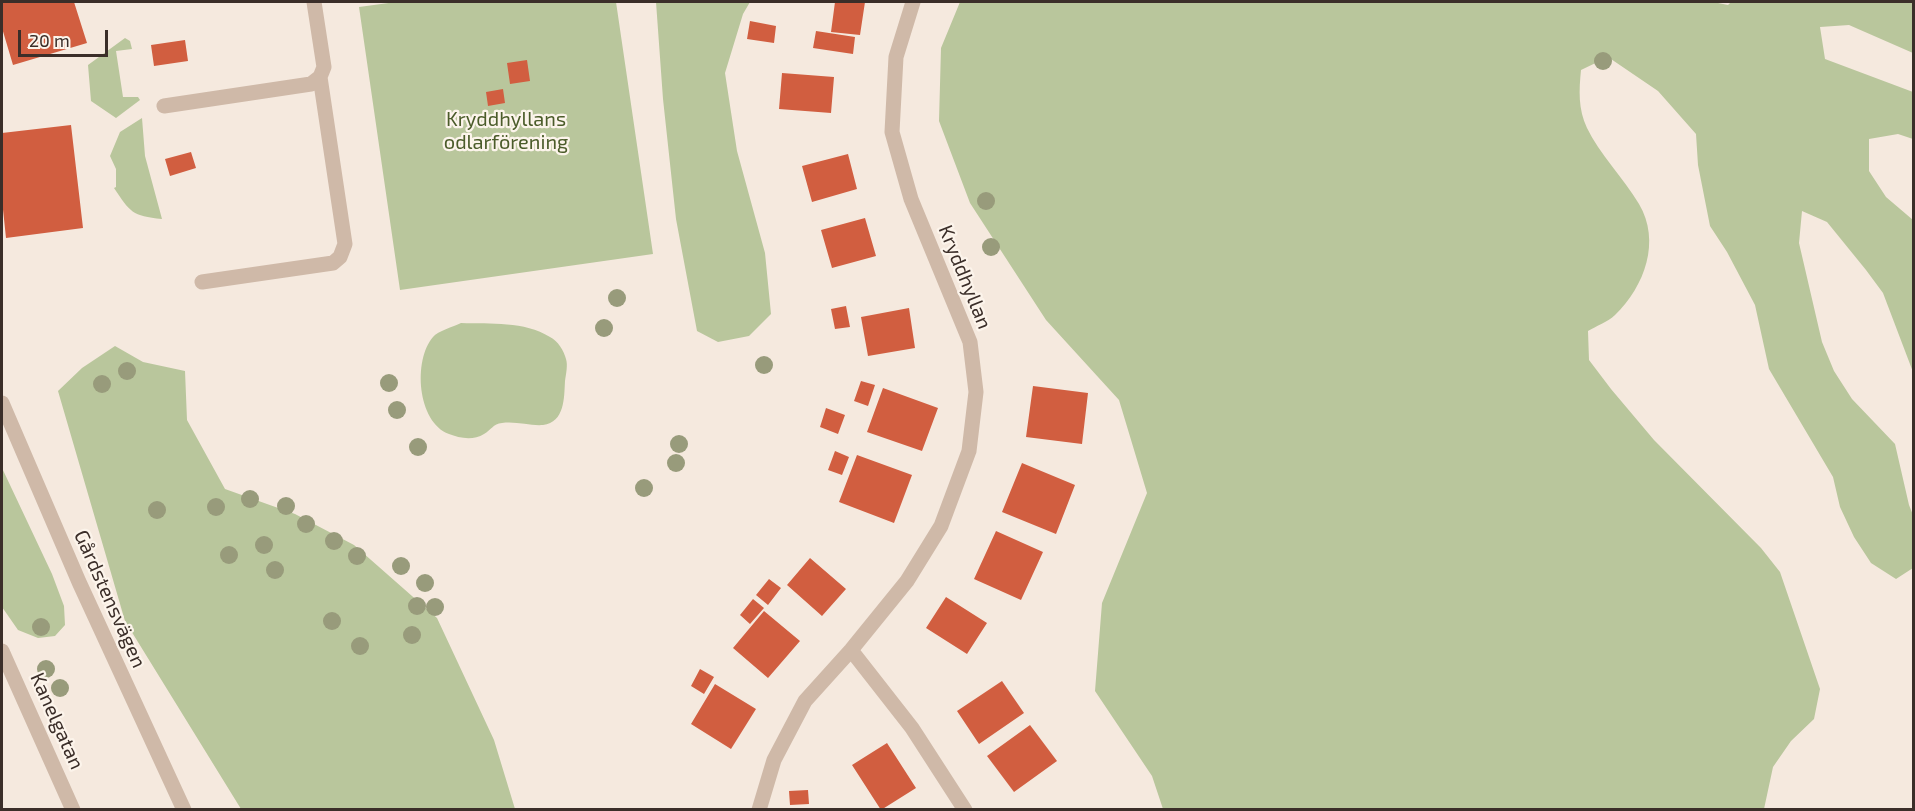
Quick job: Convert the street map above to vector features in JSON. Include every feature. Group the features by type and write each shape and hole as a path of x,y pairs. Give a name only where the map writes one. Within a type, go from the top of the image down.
{"street":[{"path":"164,106 311,84 320,77 324,68 314,2"},
{"name":"Kryddhyllan","path":"759,810 774,760 806,701 907,581 940,526 969,451 976,392 970,342 911,199 892,132 896,57 914,2"},
{"path":"202,282 333,263 340,257 345,244 320,77"},
{"name":"Gårdstensvägen","path":"2,403 88,603 184,810"},
{"path":"851,650 912,728 965,810"},
{"name":"Kanelgatan","path":"2,651 73,810"}],"green space":[{"name":"Kryddhyllans odlarförening","path":"396,2 616,2 653,254 400,290 359,7"},
{"path":"656,2 750,2 743,14 725,73 737,151 765,253 771,314 749,336 718,342 697,331 676,219 663,99"},
{"path":"960,2 1713,2 1728,5 1731,2 1913,2 1913,53 1849,25 1820,27 1825,59 1913,92 1913,139 1898,134 1869,139 1869,171 1886,197 1913,220 1913,372 1883,293 1827,222 1802,211 1799,243 1822,342 1834,371 1852,399 1895,444 1913,515 1913,568 1896,579 1871,563 1854,537 1840,507 1833,477 1769,369 1755,305 1727,252 1710,226 1698,165 1696,134 1658,91 1608,57 1581,70 1580,92 1584,121 1598,147 1639,204 1646,218 1649,233 1646,262 1642,277 1634,291 1612,317 1588,331 1589,360 1654,440 1761,548 1780,572 1820,689 1814,719 1791,741 1773,767 1764,809 1163,809 1152,776 1095,691 1102,603 1147,493 1119,400 1046,320 970,203 939,121 941,48"},
{"path":"125,38 130,41 132,49 116,51 123,97 138,97 140,100 116,118 91,101 88,65"},
{"path":"142,118 145,156 162,219 144,216 128,208 114,188 116,187 116,169 110,156 120,132"},
{"path":"461,323 529,328 556,341 564,353 567,364 562,408 556,419 543,425 499,424 480,436 471,438 449,434 438,427 430,417 425,404 421,375 423,360 427,347 435,335"},
{"path":"115,346 143,362 185,371 187,420 225,489 295,514 354,545 437,618 494,740 515,809 241,809 125,621 58,391 82,368"},
{"path":"2,468 52,574 64,606 65,625 55,636 38,638 18,630 2,607"}],"building":[{"path":"2,2 74,2 87,43 13,65 2,28"},
{"path":"835,2 865,2 860,35 831,32"},
{"path":"750,21 776,26 774,43 747,39"},
{"path":"816,31 855,37 853,54 813,48"},
{"path":"185,40 188,61 154,66 151,45"},
{"path":"527,60 530,81 510,84 507,63"},
{"path":"782,73 834,77 831,113 779,109"},
{"path":"503,89 505,103 488,106 486,92"},
{"path":"71,125 83,228 6,238 2,200 2,133"},
{"path":"191,152 196,168 170,176 165,159"},
{"path":"848,154 857,189 812,202 802,166"},
{"path":"865,218 876,256 832,268 821,230"},
{"path":"846,306 850,327 835,329 831,309"},
{"path":"909,308 915,348 868,356 861,317"},
{"path":"861,381 875,385 868,406 854,401"},
{"path":"1033,386 1088,393 1082,444 1026,437"},
{"path":"883,388 938,408 922,451 867,432"},
{"path":"826,408 845,415 838,434 820,427"},
{"path":"835,451 849,457 842,475 828,470"},
{"path":"857,455 912,475 894,523 839,502"},
{"path":"1022,463 1075,485 1056,534 1002,512"},
{"path":"996,531 1043,552 1021,600 974,579"},
{"path":"810,558 846,589 822,616 787,585"},
{"path":"769,579 781,588 768,605 756,595"},
{"path":"946,597 987,623 967,654 926,628"},
{"path":"753,599 764,608 750,624 740,615"},
{"path":"764,611 800,641 768,678 733,648"},
{"path":"700,669 714,677 704,694 691,686"},
{"path":"1002,681 1024,713 979,744 957,711"},
{"path":"715,684 756,709 731,749 691,724"},
{"path":"1030,725 1057,761 1014,792 987,756"},
{"path":"887,743 916,788 881,810 852,765"},
{"path":"808,790 809,804 790,805 789,791"}]}
